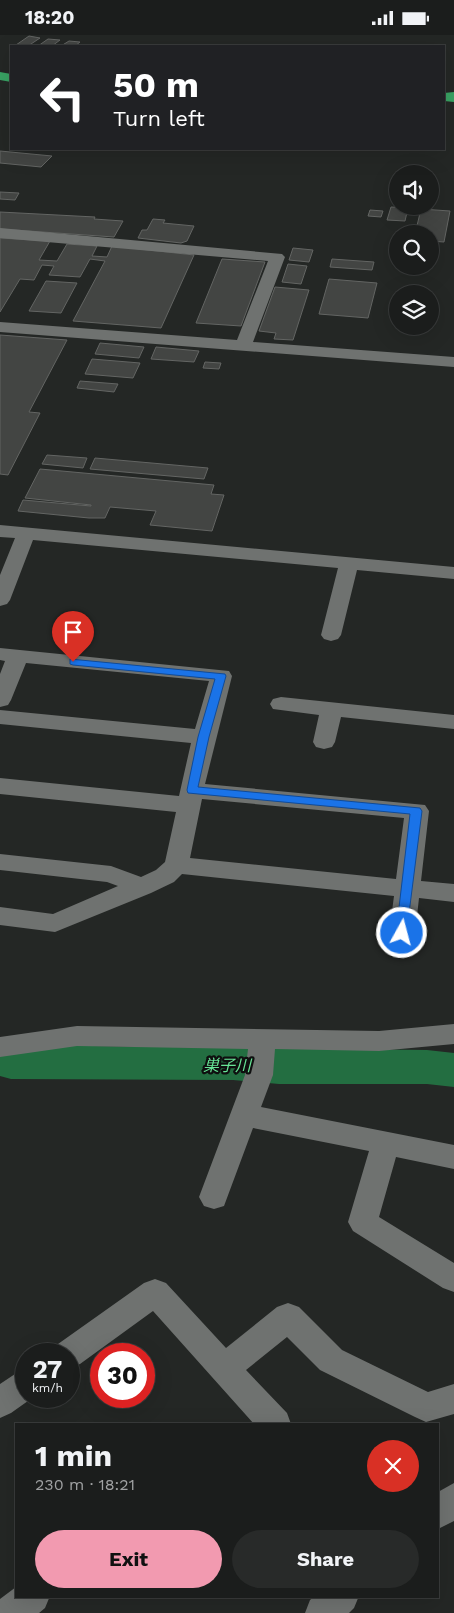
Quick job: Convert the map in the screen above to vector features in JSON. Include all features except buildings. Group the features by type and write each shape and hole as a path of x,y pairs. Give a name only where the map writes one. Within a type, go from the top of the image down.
{"street":[{"path":"0,233 277,257 243,346"},
{"path":"0,327 454,362"},
{"path":"0,531 454,573"},
{"path":"0,600 26,534"},
{"path":"331,635 349,563"},
{"path":"0,700 9,655 221,676 204,737 176,865 165,876 55,923 0,916"},
{"path":"281,705 454,723"},
{"path":"324,742 331,710"},
{"path":"0,717 204,737"},
{"path":"0,786 416,811 402,933"},
{"path":"0,862 112,873 142,887"},
{"path":"176,865 454,893"},
{"path":"0,1047 77,1036 261,1056 379,1041 454,1034"},
{"path":"214,1197 244,1115 261,1056"},
{"path":"244,1115 454,1157"},
{"path":"386,1143 363,1222 454,1279"},
{"path":"80,1346 155,1292 224,1368 265,1421"},
{"path":"224,1368 288,1317 331,1360 408,1399 426,1407 454,1399"},
{"path":"0,1403 15,1392"},
{"path":"439,1512 454,1499"},
{"path":"12,1613 31,1598"},
{"path":"323,1613 340,1598"}],"waterway":[{"name":"巣子川","path":"0,1059 11,1062 233,1063 279,1067 427,1067 454,1070"}],"route":[{"path":"73,662 221,676 192,790 416,811 402,933"}]}
